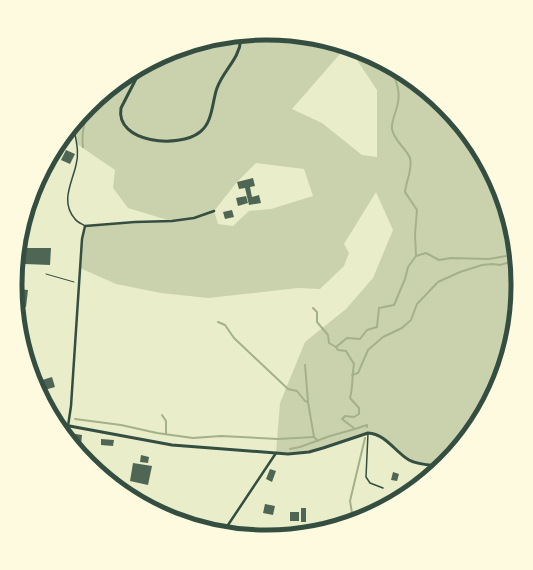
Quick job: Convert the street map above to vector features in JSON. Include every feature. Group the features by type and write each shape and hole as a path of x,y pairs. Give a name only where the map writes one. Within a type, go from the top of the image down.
{"street":[{"path":"138,77 121,108 120,114 127,129 150,140 165,142 193,137 200,132 210,117 217,87 237,56 240,42"},
{"path":"214,211 194,218 172,221 85,226 82,239 71,406 68,426 172,445 288,454 309,452 368,433 382,437 402,455 410,460 432,465"},
{"path":"227,526 276,453"}],"lane":[{"path":"75,134 78,151 77,162 67,194 70,210 75,219 85,226"},
{"path":"368,433 366,477 370,483 383,488"}],"path":[{"path":"46,274 79,283"}],"green space":[{"path":"266,40 314,45 344,53 340,54 292,109 322,123 362,155 377,157 377,90 355,57 389,73 415,91 439,112 470,149 486,177 498,206 503,222 509,253 511,285 509,317 503,348 486,393 470,421 432,465 410,460 382,437 368,433 309,452 276,453 280,403 305,342 346,309 373,278 393,230 376,192 344,244 349,253 344,266 320,289 298,288 208,298 161,293 116,284 80,268 82,239 85,226 171,221 128,208 113,188 115,170 77,144 76,132 105,101 118,91 144,73 173,59 188,53 219,45","holes":["256,163 304,169 313,196 271,209 249,211 233,226 218,224 214,211 237,182"]}],"building":[{"path":"66,150 75,154 70,164 61,160"},
{"path":"253,178 255,186 250,187 252,197 259,195 261,203 249,205 245,188 239,189 237,182"},
{"path":"246,196 248,203 238,206 236,198"},
{"path":"232,210 234,217 225,219 223,212"},
{"path":"25,248 51,248 50,265 25,264"},
{"path":"22,290 28,290 26,307 23,307"},
{"path":"52,377 55,387 46,390 42,380"},
{"path":"73,434 82,435 81,444"},
{"path":"101,439 114,440 113,446 101,445"},
{"path":"141,455 149,457 148,463 140,462"},
{"path":"133,463 152,466 148,485 130,481"},
{"path":"270,469 276,471 272,482 266,479"},
{"path":"393,472 399,474 397,481 391,480"},
{"path":"265,504 275,506 273,515 263,513"},
{"path":"301,508 306,508 306,522 301,522"},
{"path":"290,512 299,512 299,521 290,521"}],"waterway":[{"path":"367,427 367,425 355,429 342,419 345,416 354,417 359,414 359,408 350,398 354,364 346,351 338,350 336,347 347,338 360,339 367,330 377,327 379,308 394,305 405,279 408,267 416,256 415,234 417,210 405,192 411,162 406,151 395,137 392,129 392,122 399,98 397,83 394,76"},
{"path":"83,147 83,132 85,122"},
{"path":"416,256 426,253 439,260 451,258 489,259 509,255"},
{"path":"352,375 358,373 368,350 383,337 402,328 411,320 417,304 438,282 460,272 482,265 500,265 510,262"},
{"path":"313,308 317,312 317,322 328,335 329,343 336,347"},
{"path":"218,322 225,325 234,338 288,389 297,391 305,401 308,402 314,437 318,441"},
{"path":"305,365 308,401"},
{"path":"162,415 166,421 166,434"},
{"path":"75,419 121,425 157,433 193,438 221,436 278,439 314,437"},
{"path":"290,449 355,429"},
{"path":"352,514 350,501 365,438"}]}
